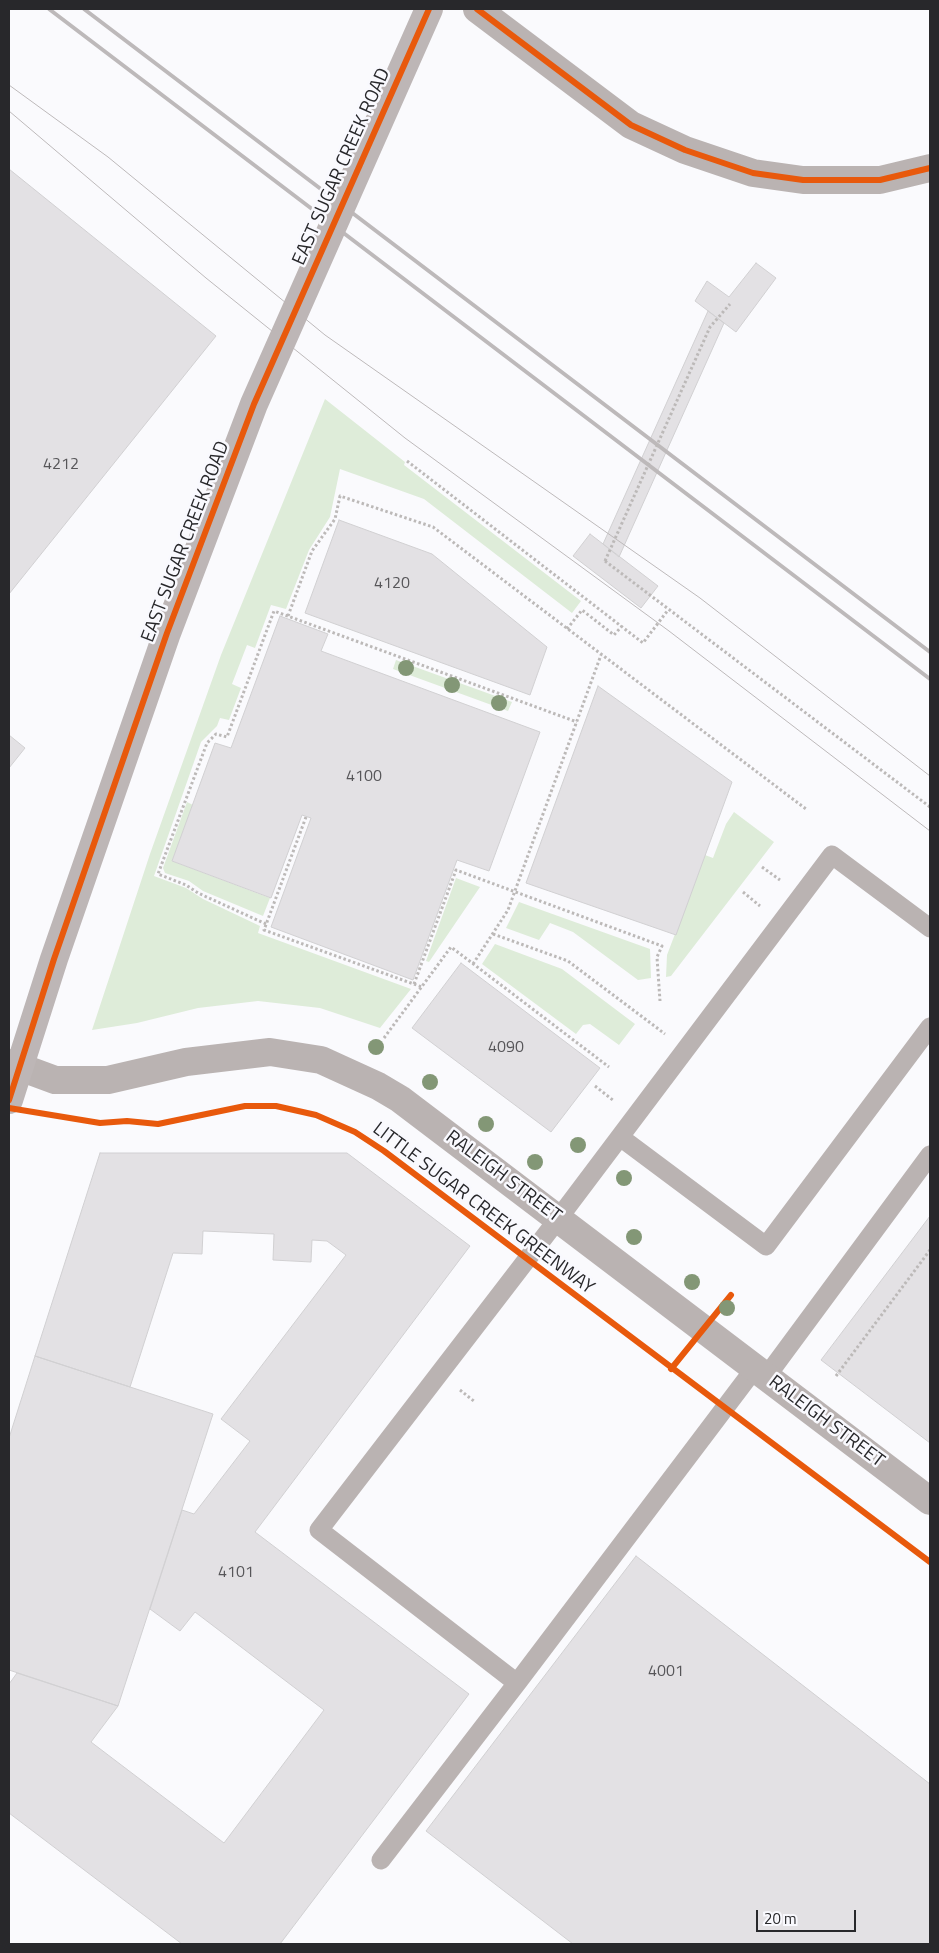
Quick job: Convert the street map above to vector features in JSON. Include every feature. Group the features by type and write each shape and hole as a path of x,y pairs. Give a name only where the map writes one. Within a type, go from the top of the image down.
{"main road":[{"name":"EAST SUGAR CREEK ROAD","path":"9,1100 57,950 166,633 254,404 429,9"}],"street":[{"path":"477,9 631,125 685,150 753,173 803,180 880,180 930,168"},
{"name":"RALEIGH STREET","path":"9,1063 55,1080 108,1080 186,1062 270,1052 321,1060 378,1086 400,1099 930,1501"}],"lane":[{"path":"517,1683 319,1530 558,1219 832,855 930,928"},
{"path":"620,1137 766,1246 930,1028"},
{"path":"381,1860 930,1155"}],"path":[{"path":"730,304 710,327 605,561 930,807"},
{"path":"407,461 644,643 668,610"},
{"path":"288,616 312,551 335,519 340,496 433,527 806,810"},
{"path":"567,629 582,610 614,635 622,626"},
{"path":"266,924 198,893 186,885 158,874 207,743 216,734 227,737 274,611 577,722"},
{"path":"473,964 508,910 601,655"},
{"path":"306,817 264,930 422,987"},
{"path":"414,984 456,870 662,946 657,958 660,1001"},
{"path":"493,934 568,961 646,1019"},
{"path":"384,1038 451,947 609,1067"},
{"path":"836,1376 930,1250"}],"green space":[{"path":"325,399 405,462 404,465 581,601 572,613 424,499 340,469 330,517 309,550 286,609 271,605 255,648 247,645 232,684 241,688 229,720 220,718 217,726 201,742 154,876 186,888 203,899 260,926 258,933 411,989 380,1028 320,1008 258,1001 198,1008 137,1023 92,1030 150,854 221,655"},
{"path":"396,660 512,702 508,711 393,669"},
{"path":"187,802 193,805 172,861 270,898 263,916 203,891 189,881 165,873 163,868"},
{"path":"734,812 774,842 671,976 666,977 667,955 705,855 713,858 726,824"},
{"path":"456,878 480,887 429,962 426,961"},
{"path":"519,902 650,949 651,978 638,980 573,932 550,923 539,940 506,928"},
{"path":"495,944 562,969 635,1024 619,1045 590,1024 583,1025 576,1034 482,964"}],"building":[{"path":"9,169 216,336 9,594"},
{"path":"756,263 776,278 736,332 695,301 707,281 729,297"},
{"path":"708,311 724,323 619,557 603,544"},
{"path":"339,520 432,554 547,647 530,695 305,613"},
{"path":"590,534 658,586 641,608 573,556"},
{"path":"280,616 328,634 321,651 540,732 489,871 457,860 413,980 271,927 311,818 302,815 271,898 172,861 215,743 231,748"},
{"path":"598,686 732,782 676,935 526,883"},
{"path":"9,735 25,748 9,768"},
{"path":"461,963 600,1068 551,1132 412,1028"},
{"path":"100,1153 347,1153 470,1246 255,1532 469,1694 280,1944 182,1944 9,1813 9,1684 17,1673 118,1706 91,1742 224,1843 324,1710 195,1612 180,1631 150,1609 182,1510 194,1514 250,1441 221,1419 346,1255 327,1241 312,1240 311,1262 273,1260 274,1234 203,1231 202,1254 173,1253 130,1387 35,1356"},
{"path":"930,1216 930,1443 821,1360"},
{"path":"35,1356 213,1414 118,1706 9,1670 9,1438"},
{"path":"636,1556 930,1784 930,1944 573,1944 426,1831"}],"tram line":[{"path":"9,85 108,157 325,335 700,598 930,776"},
{"path":"9,111 206,278 405,438 669,631 930,831"}],"railway":[{"path":"49,9 930,679"},
{"path":"84,9 930,652"}],"cycle path":[{"path":"9,1100 54,959 167,633 254,404 429,9"},
{"path":"477,9 631,125 685,150 753,173 803,180 880,180 930,168"},
{"name":"LITTLE SUGAR CREEK GREENWAY","path":"9,1108 100,1123 127,1121 158,1124 245,1106 276,1106 316,1115 355,1132 384,1151 930,1562"},
{"path":"671,1369 731,1295"}]}
